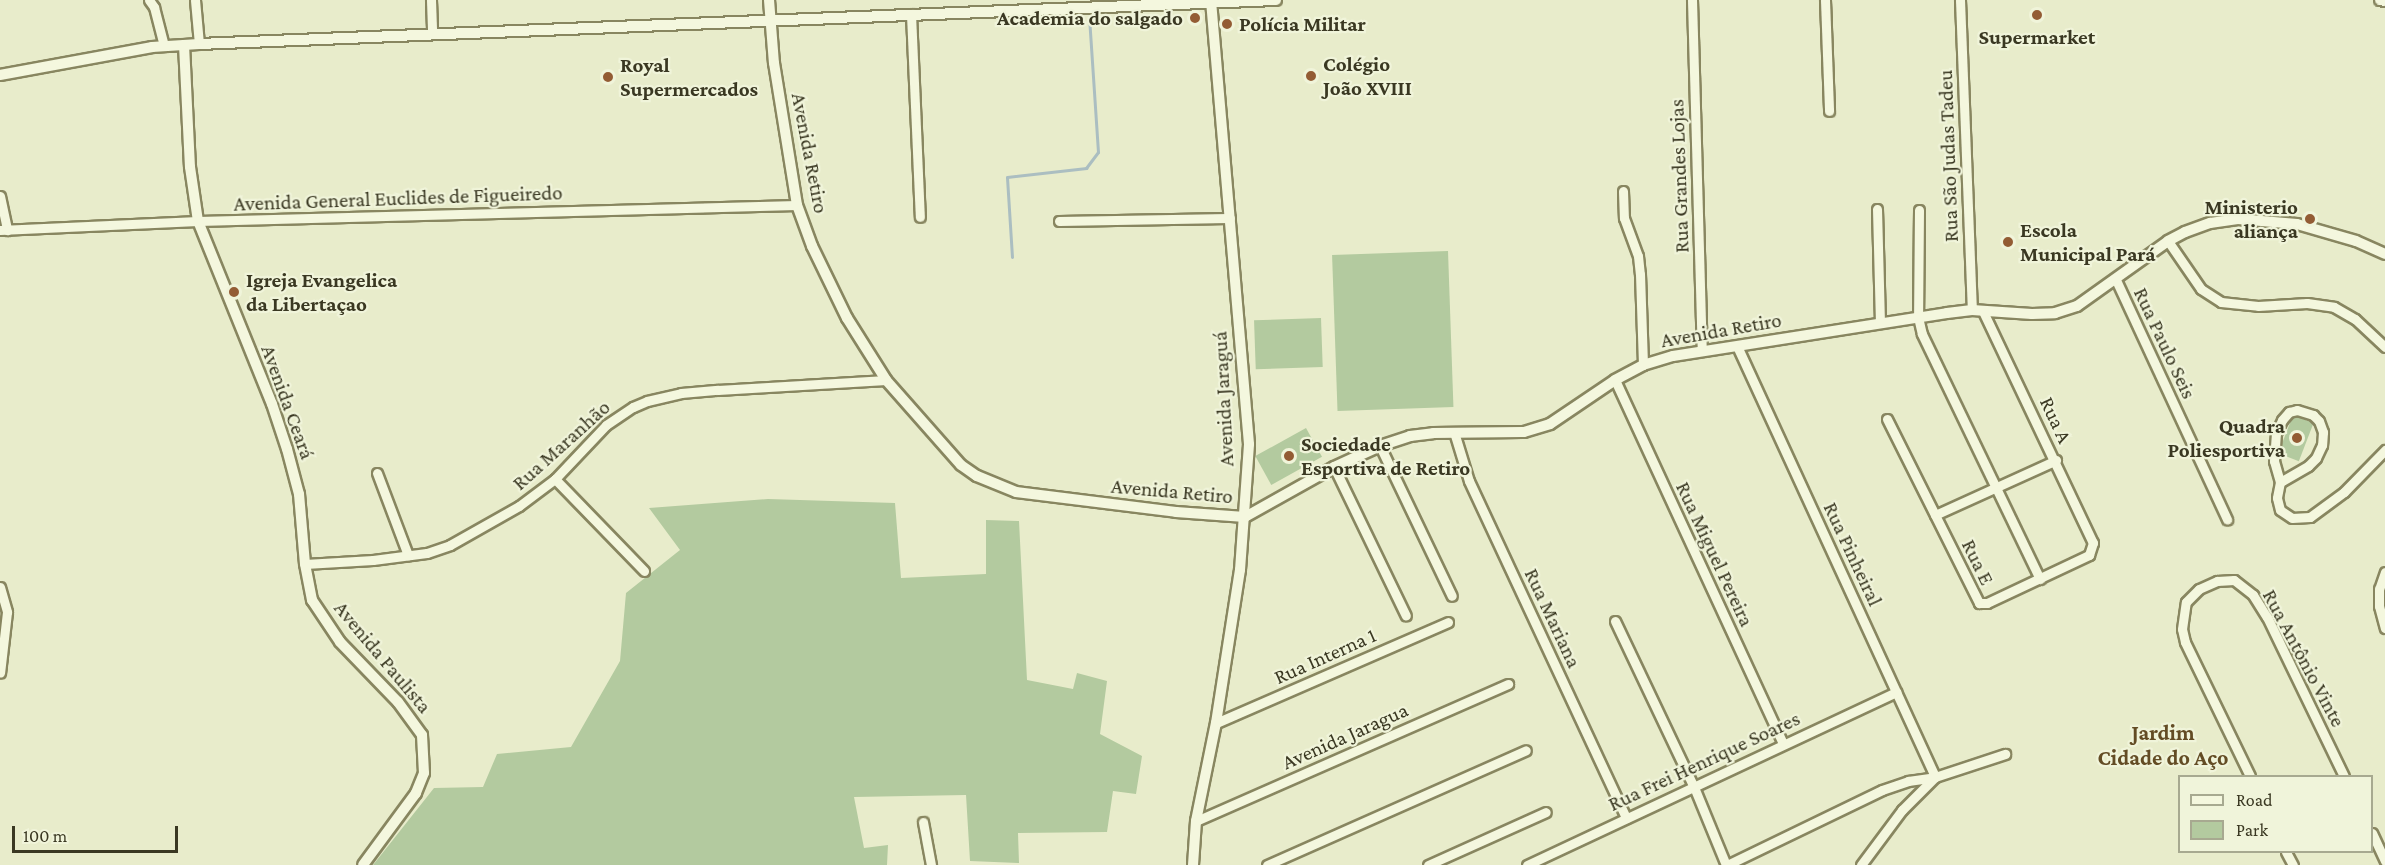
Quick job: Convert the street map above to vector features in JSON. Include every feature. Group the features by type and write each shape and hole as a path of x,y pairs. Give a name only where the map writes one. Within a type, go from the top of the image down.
{"street":[{"path":"195,0 199,44"},
{"path":"431,0 432,34"},
{"name":"Avenida Retiro","path":"769,0 769,20 797,205 812,246 847,318 886,380 961,465 993,484 1016,492 1089,502 1245,517 1334,467 1380,446 1410,436 1454,432 1498,433 1538,429 1566,415 1615,380 1643,365 1673,356 1978,310 2032,314 2055,313 2077,306 2168,241 2210,223 2238,219 2276,220 2315,228 2385,254"},
{"path":"0,75 164,46 1276,0"},
{"name":"Rua Grandes Lojas","path":"1692,0 1702,351"},
{"path":"1825,0 1829,111"},
{"name":"Rua São Judas Tadeu","path":"1960,0 1978,310"},
{"name":"Avenida Jaraguá","path":"1193,865 1196,821 1216,723 1234,614 1245,517 1249,444 1212,1"},
{"path":"152,2 164,46"},
{"path":"910,14 920,217"},
{"name":"Avenida Ceará","path":"184,45 190,167 198,221 272,404 287,449 299,494 305,564"},
{"path":"1623,191 1624,218 1638,256 1643,365"},
{"path":"0,196 4,230"},
{"name":"Avenida General Euclides de Figueiredo","path":"4,230 198,221 797,205"},
{"path":"1877,210 1880,323"},
{"path":"1919,210 1918,318 1922,334 2040,579"},
{"path":"1059,221 1230,218"},
{"path":"2168,241 2201,288 2221,302 2258,306 2307,303 2334,307 2355,319 2385,347"},
{"name":"Rua Paulo Seis","path":"2116,280 2228,519"},
{"name":"Rua A","path":"1978,310 2056,460 2094,547"},
{"name":"Rua Pinheiral","path":"1737,346 1935,777"},
{"name":"Rua Maranhão","path":"305,564 408,555 450,546 519,506 555,479 606,425 647,401 681,393 709,390 886,380"},
{"name":"Rua Miguel Pereira","path":"1615,380 1783,743"},
{"path":"2280,482 2308,466 2316,458 2322,444 2322,426 2313,415 2306,411 2289,412 2277,433 2274,461 2280,482 2277,498 2280,510 2292,518 2310,517 2344,492 2385,450"},
{"name":"Rua E","path":"1887,419 1979,603 1988,603 2040,579 2089,555 2094,547"},
{"name":"Rua Mariana","path":"1454,432 1469,481 1626,818"},
{"path":"1380,446 1452,596"},
{"path":"1935,515 2056,460"},
{"path":"1334,467 1406,616"},
{"path":"377,472 408,555"},
{"path":"555,479 644,571"},
{"name":"Avenida Paulista","path":"305,564 312,600 324,620 340,642 413,719 422,735 424,773 417,792 363,865"},
{"path":"2384,625 2379,606 2379,590 2385,572"},
{"name":"Rua Antônio Vinte","path":"2249,775 2185,642 2182,616 2186,602 2199,589 2217,581 2234,580 2253,595 2267,617 2343,775"},
{"path":"0,587 7,612 0,673"},
{"path":"1615,621 1694,787 1726,865 1882,790 1908,781 1935,777 2005,754"},
{"name":"Rua Interna 1","path":"1216,723 1448,622"},
{"name":"Avenida Jaragua","path":"1196,821 1508,684"},
{"name":"Rua Frei Henrique Soares","path":"1527,865 1783,743 1897,692"},
{"path":"1267,865 1526,750"},
{"path":"1861,865 1902,810 1935,777"},
{"path":"1428,865 1546,812"},
{"path":"923,822 931,865"},
{"path":"2373,835 2385,861"}],"green space":[{"path":"1448,251 1453,407 1338,411 1332,255"},
{"path":"1321,318 1323,367 1256,369 1254,320"},
{"name":"Quadra Poliesportiva","path":"2293,415 2314,423 2299,461 2278,453"},
{"name":"Sociedade Esportiva de Retiro","path":"1306,428 1322,457 1271,485 1255,456"},
{"path":"768,499 895,503 901,578 986,574 986,520 1019,521 1027,680 1073,689 1077,673 1107,681 1100,734 1142,756 1136,794 1113,791 1107,832 1018,833 1019,863 970,861 966,795 854,797 864,848 888,845 887,865 373,865 434,788 483,787 497,754 571,747 620,661 626,593 680,550 649,508"}],"waterway":[{"path":"1012,257 1007,177 1086,168 1098,152 1089,17"}],"place":[{"name":"Supermarket","path":"2037,15"},
{"name":"Academia do salgado","path":"1195,18"},
{"name":"Polícia Militar","path":"1227,24"},
{"name":"Colégio João XVIII","path":"1311,76"},
{"name":"Royal Supermercados","path":"608,77"},
{"name":"Ministerio aliança","path":"2310,219"},
{"name":"Escola Municipal Pará","path":"2008,242"},
{"name":"Igreja Evangelica da Libertaçao","path":"234,292"},
{"name":"Quadra Poliesportiva","path":"2297,438"},
{"name":"Sociedade Esportiva de Retiro","path":"1289,456"}],"district":[{"name":"Jardim Cidade do Aço","path":"2163,744"}]}
